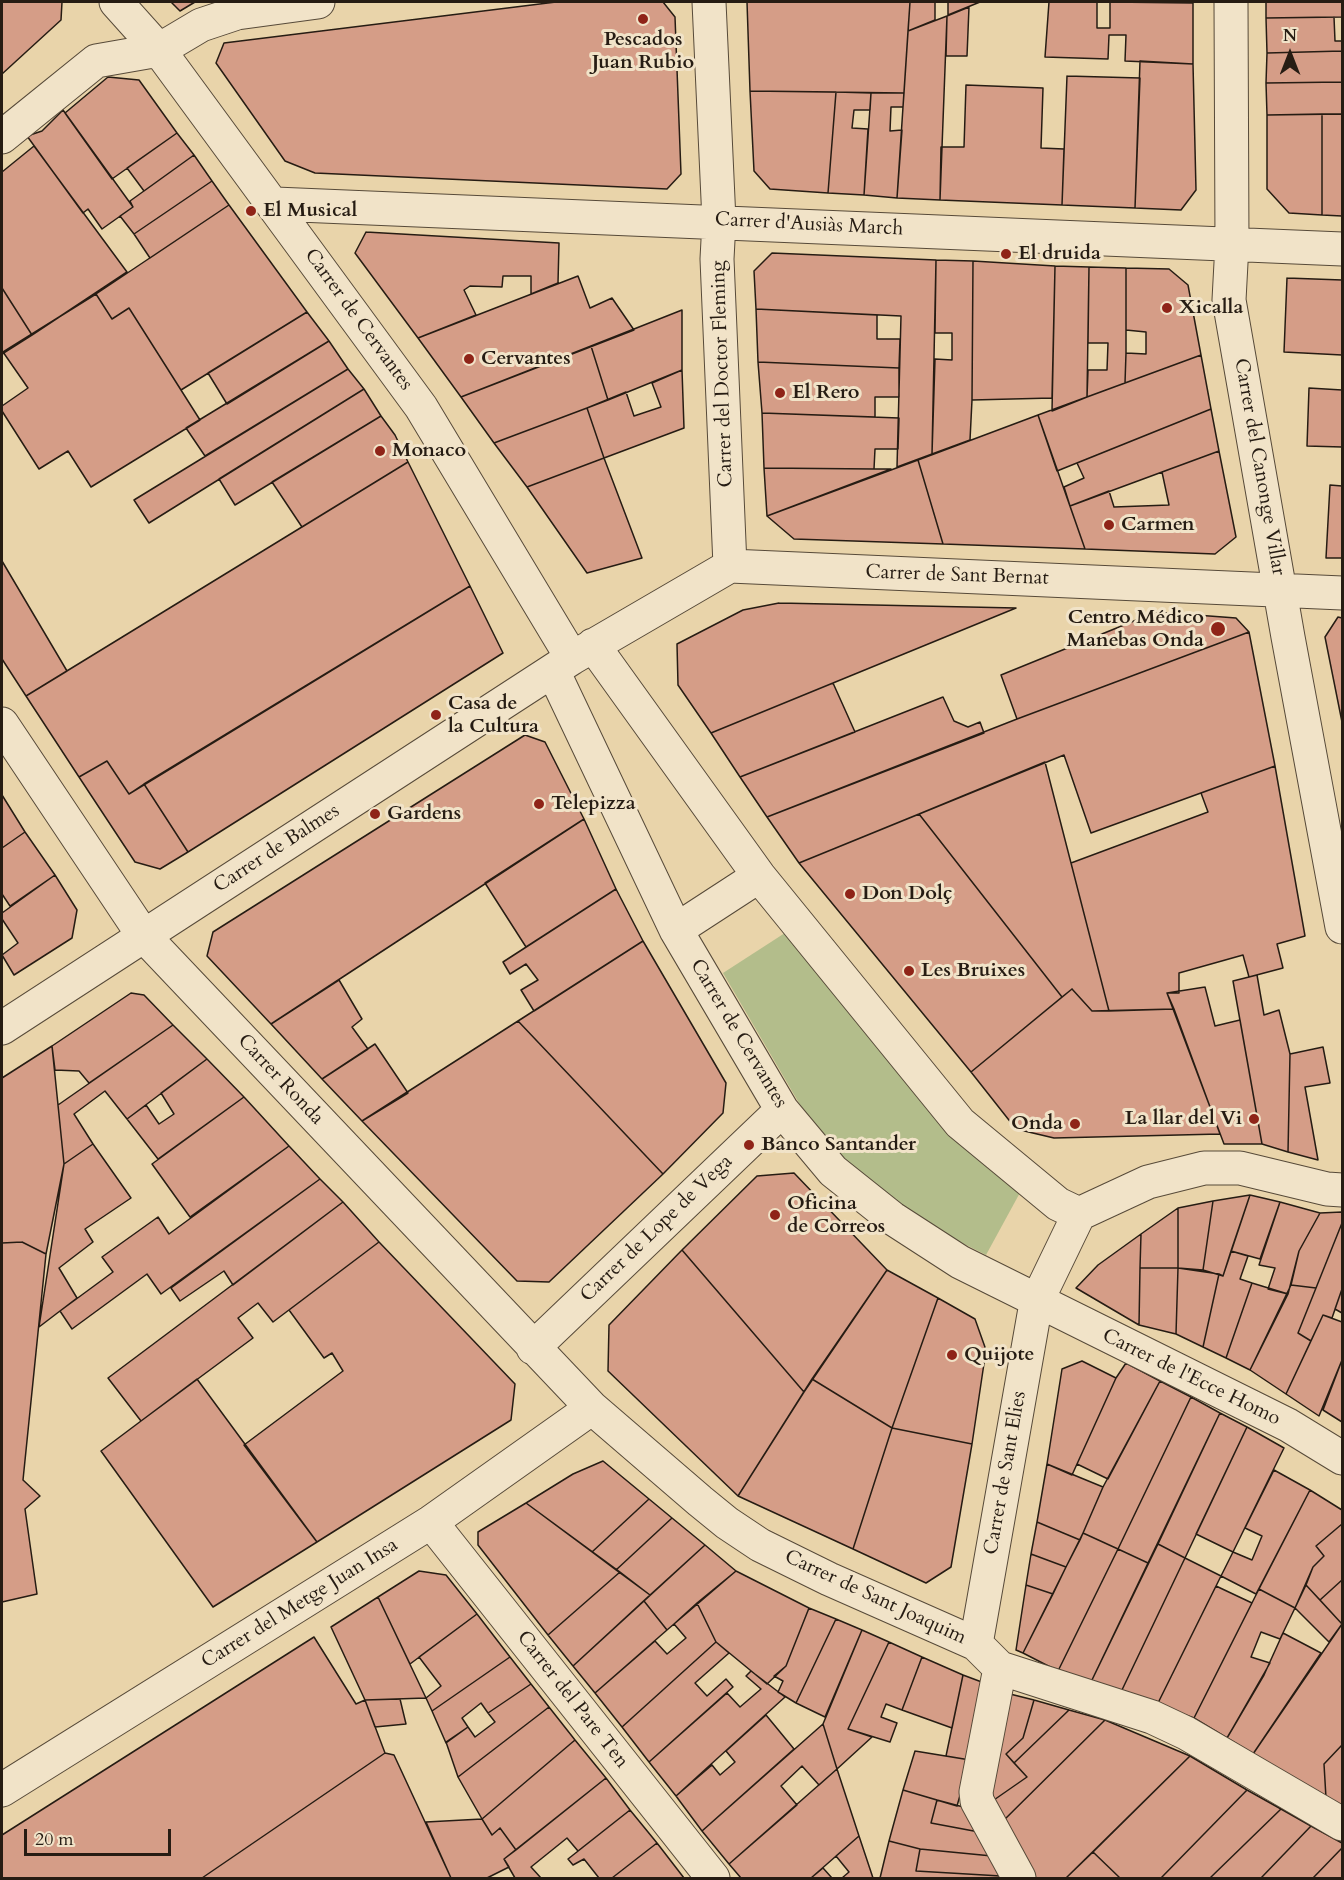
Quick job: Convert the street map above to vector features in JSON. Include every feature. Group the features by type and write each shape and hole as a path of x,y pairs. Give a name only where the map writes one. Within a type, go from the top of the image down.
{"street":[{"name":"Carrer de Cervantes","path":"116,2 159,50 421,407 573,658 759,876 960,1123 1058,1204 1079,1214"},
{"path":"2,137 96,60 159,50 201,25 219,18 270,7 318,2"},
{"name":"Carrer del Doctor Fleming","path":"709,2 719,221 717,259 730,566"},
{"name":"Carrer del Canonge Villar","path":"1231,2 1232,244 1229,300 1342,927"},
{"name":"Carrer d'Ausiàs March","path":"274,204 1342,249"},
{"path":"573,658 730,566"},
{"name":"Carrer de Sant Bernat","path":"730,566 1342,593"},
{"name":"Carrer de Cervantes","path":"573,658 676,930 782,1110 833,1171 892,1218 960,1263 1036,1303"},
{"name":"Carrer de Balmes","path":"2,1028 573,658"},
{"name":"Carrer Ronda","path":"2,724 143,935 532,1348 592,1408"},
{"path":"676,930 759,876"},
{"name":"Carrer de Lope de Vega","path":"532,1348 782,1110"},
{"path":"1079,1214 1149,1182 1204,1168 1240,1168 1327,1189 1342,1190"},
{"name":"Carrer de Sant Elies","path":"976,1644 1036,1303 1079,1214"},
{"name":"Carrer de l'Ecce Homo","path":"1036,1303 1288,1425 1342,1458"},
{"name":"Carrer de Sant Joaquim","path":"592,1408 727,1523 760,1545 829,1579 976,1644 1000,1668 1152,1717 1178,1729 1342,1824"},
{"name":"Carrer del Metge Juan Insa","path":"2,1790 431,1522 592,1408"},
{"name":"Carrer del Pare Ten","path":"431,1522 713,1878"},
{"path":"1000,1668 976,1792 977,1801 1019,1878"}],"green space":[{"path":"788,931 1022,1189 986,1255 946,1235 892,1200 846,1163 806,1115 723,973"}],"building":[{"path":"2,2 62,2 61,20 2,74"},
{"path":"171,2 195,2 180,11"},
{"path":"556,2 663,2 675,17 681,174 667,189 315,173 285,161 216,63 224,43"},
{"path":"747,2 910,2 904,93 750,91"},
{"path":"910,2 935,2 935,20 908,31"},
{"path":"948,2 980,2 948,15"},
{"path":"1049,2 1097,2 1097,28 1110,28 1110,2 1193,3 1193,64 1125,61 1126,35 1109,35 1108,59 1045,57"},
{"path":"1266,2 1342,2 1342,17 1266,18"},
{"path":"969,7 967,56 946,56 947,16"},
{"path":"947,16 940,200 897,198 908,31"},
{"path":"1334,17 1335,41 1342,41 1342,51 1267,53 1266,18"},
{"path":"1342,51 1342,82 1266,83 1267,53"},
{"path":"1140,61 1193,64 1196,190 1181,210 1135,208"},
{"path":"1067,76 1140,78 1135,208 1062,205"},
{"path":"108,77 139,80 177,133 112,179 65,113"},
{"path":"1342,82 1342,114 1267,115 1266,83"},
{"path":"966,85 1043,88 1041,148 1064,149 1062,205 940,200 941,147 964,147"},
{"path":"750,91 836,92 828,193 770,189 754,171"},
{"path":"836,92 871,93 870,110 854,110 852,128 868,129 864,195 828,193"},
{"path":"871,93 904,93 903,107 891,107 890,131 902,130 897,198 864,195"},
{"path":"63,110 133,207 102,229 88,209 83,213 27,136 42,131"},
{"path":"1322,114 1322,215 1289,213 1267,189 1267,115"},
{"path":"1322,114 1342,114 1342,216 1322,215"},
{"path":"177,133 194,155 144,191 127,168"},
{"path":"34,146 127,272 32,335 2,288 2,172"},
{"path":"194,155 212,181 134,234 120,216 133,207 130,201"},
{"path":"212,181 229,205 150,258 134,234"},
{"path":"229,205 307,312 181,390 129,308 112,319 96,294"},
{"path":"366,232 559,243 558,283 531,294 531,276 503,276 502,287 470,286 464,290 476,315 418,338 355,253"},
{"path":"772,253 936,260 932,454 897,467 901,316 756,309 754,271"},
{"path":"936,260 973,261 972,400 970,440 932,454 935,359 952,360 952,333 935,333"},
{"path":"973,261 1055,266 1052,398 972,400"},
{"path":"1055,266 1089,267 1087,397 1052,411"},
{"path":"1089,267 1126,268 1126,353 1125,383 1087,397 1088,370 1107,370 1108,343 1088,343"},
{"path":"1126,268 1169,269 1188,285 1201,355 1125,383 1126,353 1146,354 1146,332 1126,330"},
{"path":"578,276 590,308 612,298 634,330 461,397 418,338"},
{"path":"1287,278 1342,280 1342,355 1284,352"},
{"path":"2,288 32,335 2,354"},
{"path":"96,294 112,319 129,308 200,420 91,487 68,451 39,469 2,411 2,406 28,388 3,352"},
{"path":"756,309 877,315 877,339 900,339 899,368 758,362"},
{"path":"682,310 682,370 608,400 591,346"},
{"path":"307,312 329,341 227,404 208,373"},
{"path":"329,341 348,369 205,456 186,428"},
{"path":"591,346 608,400 494,443 461,397"},
{"path":"1201,355 1211,409 1057,471 1038,415"},
{"path":"758,362 899,368 899,397 875,397 875,417 762,413"},
{"path":"348,369 364,389 149,523 134,500"},
{"path":"682,370 684,428 604,458 587,408 626,392 634,416 661,407 652,383"},
{"path":"1309,388 1342,390 1342,447 1307,446"},
{"path":"364,389 381,416 235,505 219,479"},
{"path":"587,408 604,458 527,487 494,443"},
{"path":"1211,409 1219,451 1070,506 1064,487 1084,478 1077,463"},
{"path":"762,413 899,418 898,449 875,449 874,469 764,468"},
{"path":"1038,415 1085,549 943,544 918,460"},
{"path":"381,416 395,435 408,462 302,527 272,482"},
{"path":"1219,451 1236,537 1215,554 1085,549 1070,506 1109,491 1114,507 1169,505 1162,472"},
{"path":"604,458 642,558 587,573 527,487"},
{"path":"918,460 943,544 794,539 767,516"},
{"path":"408,462 470,586 129,794 107,761 79,777 26,696"},
{"path":"764,468 874,469 891,469 767,516"},
{"path":"1330,485 1342,486 1342,558 1326,558"},
{"path":"2,561 67,671 26,696 2,659"},
{"path":"470,586 503,653 188,852 144,784"},
{"path":"779,603 1016,608 711,733 678,685 677,644 743,610"},
{"path":"1156,612 1236,618 1249,632 1017,719 1001,675"},
{"path":"1338,617 1342,618 1342,722 1325,637"},
{"path":"1249,632 1275,766 1091,833 1064,755 799,863 767,817 1017,719"},
{"path":"833,683 855,732 740,777 711,733"},
{"path":"943,697 954,721 968,727 980,722 984,733 767,817 740,777"},
{"path":"525,735 545,742 584,819 271,1024 207,956 213,932"},
{"path":"107,761 129,794 144,784 188,852 160,869 135,862 79,777"},
{"path":"1045,762 1109,1011 1092,1011 1072,989 1062,997 919,814"},
{"path":"1275,766 1305,936 1277,944 1283,968 1249,977 1243,955 1179,973 1179,993 1167,993 1174,1009 1109,1011 1071,863 1208,812 1201,793"},
{"path":"2,795 25,832 2,848"},
{"path":"919,814 1062,997 971,1072 799,863"},
{"path":"584,819 616,889 526,947 485,883"},
{"path":"25,832 55,875 10,906 2,894 2,848"},
{"path":"55,875 77,910 72,938 14,975 2,955 18,943 2,919 2,913"},
{"path":"616,889 643,941 534,1011 521,990 538,980 526,964 510,974 503,962"},
{"path":"643,941 726,1083 723,1113 663,1174 518,1021"},
{"path":"1257,975 1264,1015 1279,1010 1290,1054 1288,1152 1262,1144 1233,981"},
{"path":"339,980 362,1019 352,1027 368,1049 322,1079 271,1024"},
{"path":"1205,987 1215,1026 1240,1020 1262,1144 1224,1144 1167,993"},
{"path":"1072,989 1092,1011 1174,1009 1220,1134 1054,1138 1016,1129 971,1072"},
{"path":"131,993 144,995 173,1025 89,1083 79,1071 55,1070 52,1046"},
{"path":"518,1021 663,1174 549,1282 517,1281 362,1121"},
{"path":"173,1025 207,1059 127,1119 105,1091 74,1114 93,1144 64,1164 58,1105"},
{"path":"375,1044 408,1093 362,1121 322,1079"},
{"path":"52,1046 64,1164 46,1254 22,1242 2,1243 2,1078"},
{"path":"1323,1047 1330,1083 1305,1087 1318,1160 1288,1152 1290,1054"},
{"path":"207,1059 244,1097 158,1159 127,1119 146,1105 159,1124 174,1114 161,1093"},
{"path":"244,1097 289,1146 190,1217 152,1164"},
{"path":"93,1144 131,1198 85,1229 93,1242 59,1268 77,1298 39,1327 64,1164"},
{"path":"289,1146 320,1179 161,1294 147,1274 72,1329 60,1311 113,1272 102,1257 158,1217 169,1234"},
{"path":"794,1173 887,1270 804,1392 682,1250 757,1176"},
{"path":"320,1179 343,1202 233,1285 224,1271 180,1301 171,1288"},
{"path":"1250,1195 1223,1276 1203,1270 1213,1201"},
{"path":"1250,1195 1280,1202 1260,1259 1231,1251"},
{"path":"1213,1201 1203,1270 1178,1268 1178,1208"},
{"path":"343,1202 379,1242 273,1322 258,1303 238,1318 253,1338 141,1421 108,1378"},
{"path":"1280,1202 1320,1213 1299,1251 1288,1294 1268,1289 1275,1268 1259,1265"},
{"path":"1178,1208 1178,1268 1140,1268 1141,1234"},
{"path":"1342,1212 1342,1223 1316,1288 1291,1285 1299,1251 1320,1213"},
{"path":"1342,1223 1342,1289 1332,1318 1323,1315 1311,1341 1298,1333"},
{"path":"1141,1234 1139,1325 1076,1288 1098,1265"},
{"path":"22,1242 46,1254 23,1480 40,1496 25,1509 37,1594 2,1602 2,1243"},
{"path":"379,1242 515,1384 511,1420 317,1542 244,1445 343,1371 332,1353 324,1358 289,1310"},
{"path":"682,1250 804,1392 738,1496 608,1371 609,1325"},
{"path":"1231,1251 1248,1256 1240,1279 1252,1283 1226,1358 1203,1347 1219,1274 1223,1276"},
{"path":"1140,1268 1178,1268 1176,1334 1139,1325"},
{"path":"1178,1268 1219,1274 1203,1347 1176,1334"},
{"path":"887,1270 938,1298 892,1428 812,1379"},
{"path":"1252,1283 1288,1294 1250,1370 1226,1358"},
{"path":"1291,1285 1316,1288 1298,1333 1311,1341 1286,1394 1250,1370"},
{"path":"1342,1289 1342,1313 1335,1309"},
{"path":"938,1298 975,1319 986,1350 972,1444 892,1428"},
{"path":"1323,1315 1342,1322 1342,1360 1319,1416 1286,1394"},
{"path":"1342,1360 1342,1422 1323,1410"},
{"path":"1082,1361 1116,1378 1072,1475 1047,1464 1062,1369"},
{"path":"1126,1363 1160,1381 1108,1479 1077,1464 1116,1378"},
{"path":"197,1379 317,1542 213,1607 101,1451"},
{"path":"812,1379 892,1428 853,1549 738,1496"},
{"path":"1160,1381 1191,1397 1118,1549 1083,1533 1103,1487"},
{"path":"1191,1397 1220,1413 1148,1563 1118,1549"},
{"path":"1220,1413 1247,1427 1185,1558 1158,1544"},
{"path":"1247,1427 1284,1448 1233,1552 1196,1534"},
{"path":"892,1428 972,1444 951,1567 926,1583 853,1549"},
{"path":"603,1461 649,1499 592,1552 526,1503 573,1474"},
{"path":"1047,1464 1103,1487 1080,1540 1037,1522"},
{"path":"1274,1470 1310,1490 1256,1594 1221,1576 1233,1552 1252,1560 1262,1536 1245,1528"},
{"path":"1310,1490 1342,1510 1342,1524 1316,1546 1324,1556 1313,1567 1295,1608 1259,1589"},
{"path":"649,1499 672,1518 616,1570 592,1552"},
{"path":"526,1503 620,1572 548,1635 478,1545 478,1532"},
{"path":"672,1518 705,1545 650,1595 616,1570"},
{"path":"1037,1522 1080,1540 1066,1567 1031,1554"},
{"path":"1342,1524 1342,1580 1320,1600 1306,1585 1313,1567 1324,1556 1316,1546"},
{"path":"1083,1533 1118,1549 1058,1671 1023,1653"},
{"path":"1158,1544 1185,1558 1121,1692 1091,1682"},
{"path":"705,1545 736,1571 667,1630 644,1601"},
{"path":"1118,1549 1148,1563 1091,1682 1058,1671"},
{"path":"1031,1554 1066,1567 1053,1594 1026,1585"},
{"path":"1185,1558 1221,1576 1157,1705 1121,1692"},
{"path":"419,1571 446,1575 477,1614 410,1664 378,1597"},
{"path":"736,1571 809,1608 786,1666 767,1684 716,1642 697,1603"},
{"path":"620,1572 650,1595 573,1666 548,1635"},
{"path":"1342,1580 1342,1624 1320,1600"},
{"path":"1026,1585 1053,1594 1023,1653 1016,1650"},
{"path":"1306,1585 1342,1624 1329,1642 1295,1608"},
{"path":"1216,1586 1252,1603 1194,1718 1157,1705"},
{"path":"1259,1589 1295,1608 1280,1639 1261,1632 1251,1657 1270,1663 1227,1738 1194,1718"},
{"path":"378,1597 426,1698 365,1700 331,1627"},
{"path":"644,1601 667,1630 595,1693 573,1666"},
{"path":"697,1603 716,1642 622,1727 595,1693 655,1641 667,1654 686,1638 674,1624"},
{"path":"809,1608 836,1619 796,1703 778,1692 783,1681 774,1676 786,1666"},
{"path":"477,1614 510,1657 432,1711 426,1698 441,1686 419,1657"},
{"path":"836,1619 862,1630 825,1717 796,1703"},
{"path":"1342,1624 1342,1745 1324,1764 1326,1798 1253,1754"},
{"path":"862,1630 889,1642 848,1729 872,1737 837,1769 823,1724"},
{"path":"1283,1633 1321,1653 1253,1754 1227,1738 1264,1675"},
{"path":"314,1637 356,1704 365,1700 385,1753 202,1878 2,1878 2,1835"},
{"path":"716,1642 729,1653 695,1683 707,1696 726,1679 733,1687 649,1762 622,1727"},
{"path":"889,1642 922,1657 902,1710 886,1704 881,1717 897,1723 890,1742 848,1729"},
{"path":"510,1657 531,1684 488,1713 481,1703 462,1718 468,1727 446,1743 432,1711"},
{"path":"922,1657 963,1675 952,1728 902,1710"},
{"path":"751,1671 785,1697 676,1796 649,1762 727,1693 740,1707 761,1689 746,1676"},
{"path":"963,1675 987,1684 970,1760 946,1756"},
{"path":"531,1684 549,1707 458,1777 446,1742 468,1727 475,1737 495,1722 488,1713"},
{"path":"1006,1693 1034,1700 1023,1738 1006,1754 1027,1777 991,1802"},
{"path":"400,1699 406,1724 375,1727 365,1700"},
{"path":"1034,1700 1069,1710 1014,1763 1006,1754 1023,1738"},
{"path":"549,1707 575,1740 482,1819 458,1777"},
{"path":"1069,1710 1105,1720 1001,1823 991,1802 1027,1777 1014,1763"},
{"path":"766,1715 794,1749 702,1831 676,1796 712,1765 720,1775 735,1762 726,1751"},
{"path":"1105,1720 1190,1756 1066,1878 1036,1878 1010,1832 1001,1823"},
{"path":"823,1724 837,1769 819,1785 802,1766 781,1786 797,1805 729,1864 702,1831"},
{"path":"575,1740 606,1778 516,1850 500,1828 492,1835 482,1819"},
{"path":"1342,1745 1342,1808 1326,1798 1324,1764"},
{"path":"915,1751 970,1760 957,1806 903,1790"},
{"path":"385,1753 394,1755 451,1878 202,1878"},
{"path":"1190,1756 1247,1790 1161,1878 1120,1878 1093,1852"},
{"path":"837,1769 859,1836 811,1878 741,1878 729,1864"},
{"path":"606,1778 630,1810 578,1851 567,1838 531,1867 541,1878 515,1878 504,1859"},
{"path":"903,1790 937,1800 931,1823 979,1832 992,1856 920,1849 889,1841"},
{"path":"1247,1790 1281,1809 1210,1878 1161,1878"},
{"path":"937,1800 967,1808 979,1832 931,1823"},
{"path":"1281,1809 1311,1826 1261,1878 1210,1878"},
{"path":"630,1810 657,1843 612,1878 599,1878 584,1859 573,1865 568,1859"},
{"path":"482,1819 492,1835 500,1828 516,1850 504,1859 509,1867 487,1878 451,1878 426,1822"},
{"path":"1311,1826 1342,1843 1342,1848 1313,1878 1261,1878"},
{"path":"859,1836 873,1878 842,1878 849,1872 836,1856"},
{"path":"889,1841 920,1849 916,1871 1001,1876 1002,1878 880,1878"},
{"path":"657,1843 684,1878 612,1878"},
{"path":"1342,1848 1342,1878 1313,1878"},
{"path":"920,1849 992,1856 1001,1876 916,1871"},
{"path":"1093,1852 1120,1878 1066,1878"},
{"path":"823,1868 832,1878 811,1878"}],"place":[{"name":"Pescados Juan Rubio","path":"643,19"},
{"name":"El Musical","path":"251,211"},
{"name":"El druida","path":"1006,254"},
{"name":"Xicalla","path":"1167,308"},
{"name":"Cervantes","path":"469,359"},
{"name":"El Rero","path":"780,393"},
{"name":"Monaco","path":"380,451"},
{"name":"Carmen","path":"1109,525"},
{"name":"Centro Médico Manebas Onda","path":"1218,629"},
{"name":"Casa de la Cultura","path":"436,715"},
{"name":"Telepizza","path":"539,804"},
{"name":"Gardens","path":"375,814"},
{"name":"Don Dolç","path":"850,894"},
{"name":"Les Bruixes","path":"909,971"},
{"name":"La llar del Vi","path":"1254,1119"},
{"name":"Onda","path":"1075,1124"},
{"name":"Banco Santander","path":"749,1145"},
{"name":"Oficina de Correos","path":"775,1215"},
{"name":"Quijote","path":"952,1355"}]}
